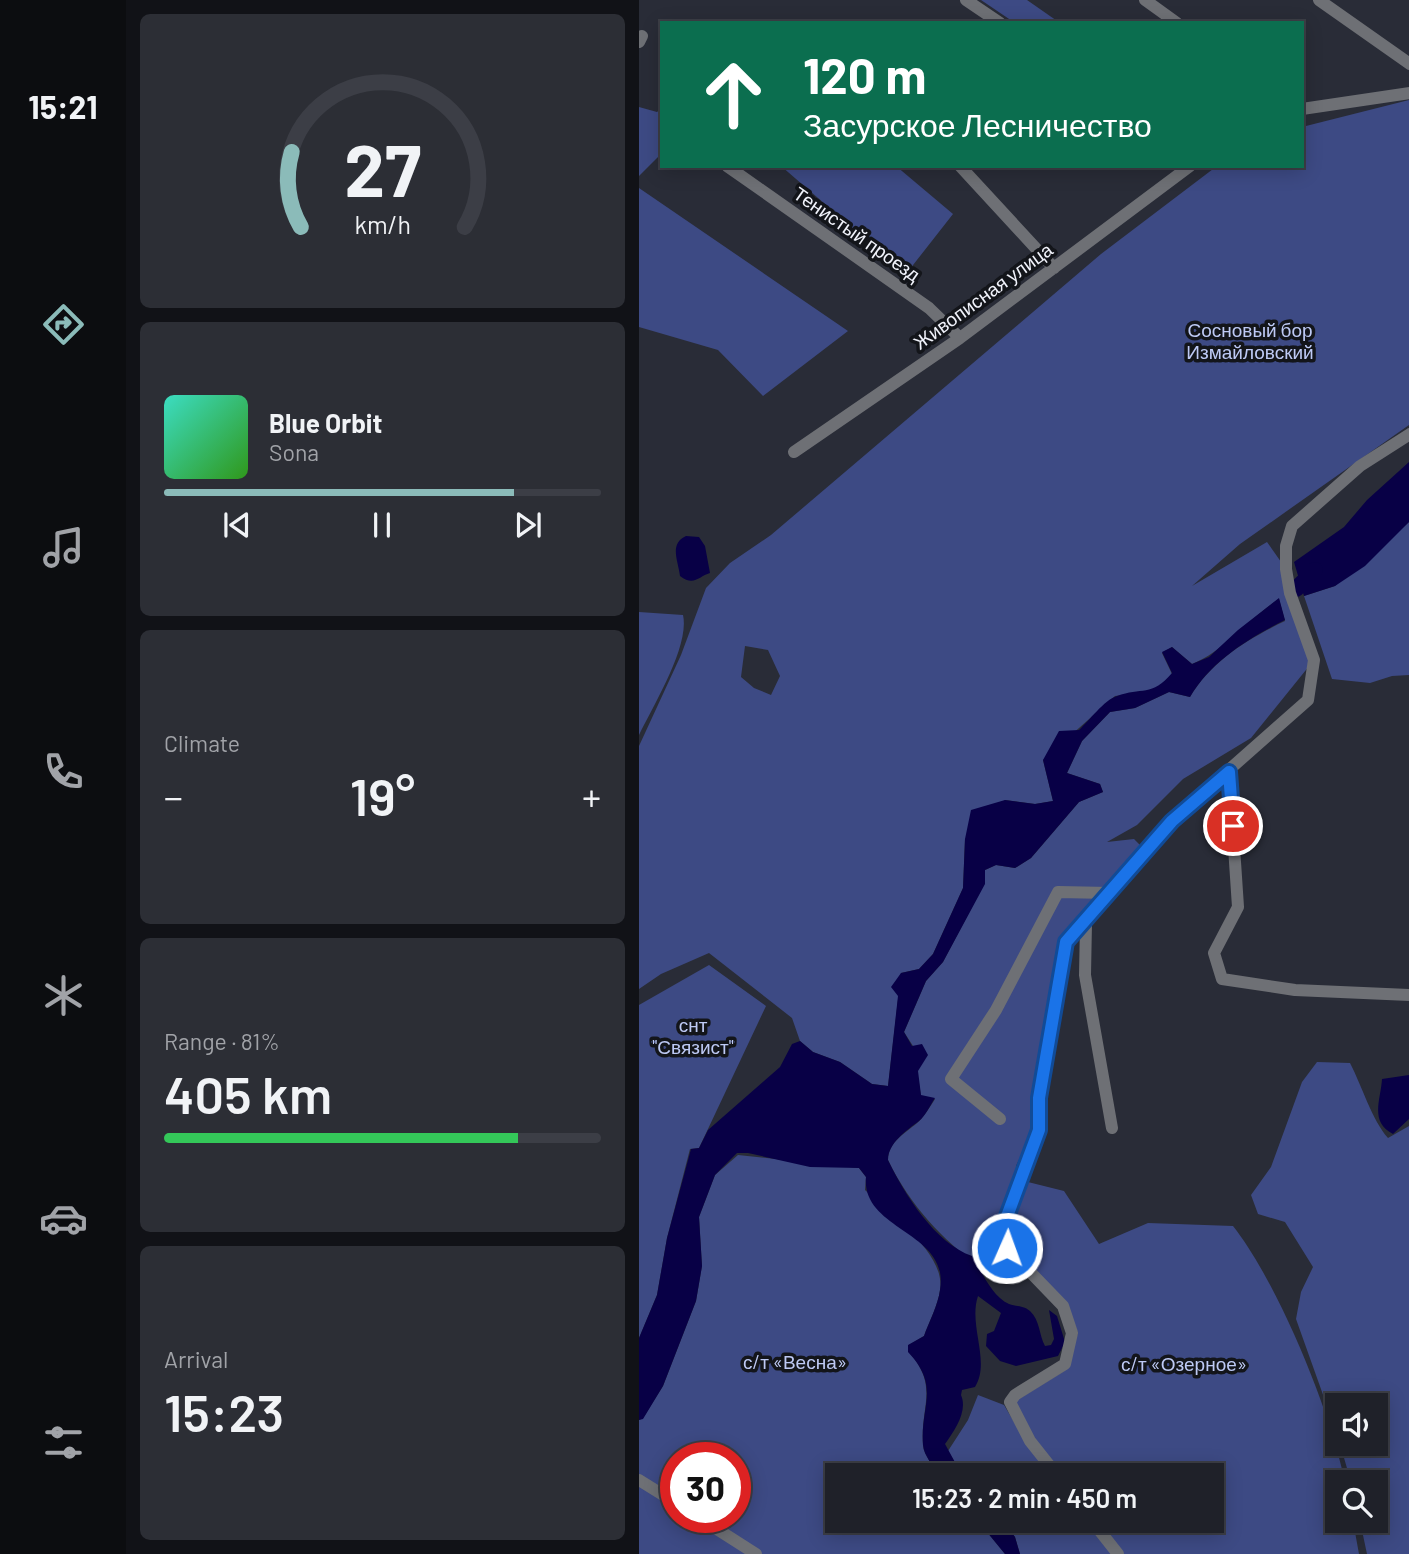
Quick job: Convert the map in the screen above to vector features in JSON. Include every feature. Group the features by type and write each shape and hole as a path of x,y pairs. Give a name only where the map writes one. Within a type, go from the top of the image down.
{"street":[{"path":"966,0 997,21"},
{"path":"1145,0 1174,21"},
{"path":"1319,0 1409,64"},
{"path":"1304,109 1409,93"},
{"name":"Тенистый проезд","path":"730,168 929,308 960,338"},
{"path":"962,168 1054,268"},
{"name":"Живописная улица","path":"794,452 960,338 1187,168"},
{"path":"1047,1463 1030,1441 1010,1402 1015,1395 1065,1364 1072,1333 1063,1306 1007,1248 1006,1219 1039,1130 1039,1098 1066,942 1086,923 1172,821 1308,699 1314,660 1290,593 1286,569 1286,547 1292,526 1360,466 1409,434"},
{"path":"1229,772 1238,907 1214,953 1222,979 1295,990 1409,995"},
{"path":"1000,1118 952,1079 996,1010 1058,892 1110,893"},
{"path":"1086,923 1085,975 1113,1128"},
{"path":"639,1480 660,1493"},
{"path":"723,1533 756,1554"},
{"path":"1101,1533 1118,1554"}],"green space":[{"path":"981,0 1027,0 1057,21 1012,21"},
{"name":"Сосновый бор Измайловский","path":"1409,100 1409,425 1240,544 1192,586 1267,542 1286,569 1314,660 1251,738 1183,779 1137,825 1107,842 1134,839 1143,848 1060,941 1035,1096 1035,1126 1016,1166 1023,1171 996,1224 982,1269 953,1246 928,1220 888,1160 892,1146 922,1118 935,1099 921,1096 913,1046 904,1032 926,981 943,962 984,884 985,870 996,865 1015,868 1031,858 1079,802 1103,792 1100,784 1067,773 1082,741 1110,712 1135,708 1169,692 1190,697 1209,672 1232,652 1285,621 1279,599 1226,643 1192,664 1172,647 1162,653 1172,674 1161,686 1141,693 1115,696 1043,760 1053,801 1035,804 1005,800 965,839 963,888 933,954 919,969 901,973 888,1086 872,1084 840,1062 813,1052 800,1041 792,1018 709,953 661,974 639,989 639,746 681,655 706,588 730,563 771,535 1101,254 1214,168 1304,168 1304,126","holes":["745,646 768,650 780,676 771,695 754,688 741,677"]},
{"path":"639,107 657,112 660,110 660,155 639,176"},
{"path":"783,168 898,168 953,214 906,274"},
{"path":"639,188 848,331 763,396 718,350 639,327"},
{"path":"1409,522 1409,675 1392,676 1370,683 1332,679 1304,596 1335,586"},
{"path":"639,612 683,615 684,628 669,676 639,735"},
{"name":"снт \"Связист\"","path":"709,965 766,1006 699,1148 690,1149 667,1238 657,1295 639,1338 639,1005"},
{"path":"1317,1062 1350,1063 1372,1112 1388,1138 1409,1126 1409,1554 1367,1554 1363,1533 1388,1533 1388,1470 1348,1470 1343,1456 1388,1456 1388,1393 1325,1393 1325,1400 1296,1319 1301,1292 1313,1267 1285,1222 1258,1214 1251,1195 1271,1167 1302,1082"},
{"name":"с/т «Весна»","path":"738,1155 859,1168 866,1177 865,1190 914,1236 934,1262 940,1276 939,1296 924,1336 909,1345 908,1351 918,1364 926,1386 923,1445 931,1463 825,1463 825,1533 988,1533 1005,1554 762,1554 729,1533 751,1533 751,1442 660,1442 660,1490 639,1476 639,1420 643,1418 663,1386 696,1301 702,1266 699,1217 715,1175"},
{"name":"с/т «Озерное»","path":"1024,1181 1064,1191 1099,1244 1148,1223 1233,1226 1267,1280 1315,1384 1325,1414 1325,1456 1339,1456 1342,1470 1325,1470 1325,1533 1355,1533 1359,1554 1123,1554 1106,1533 1224,1533 1224,1463 1052,1463 1034,1440 1014,1402 1064,1371 1078,1333 1068,1306 1010,1243 1008,1227"},
{"path":"978,1395 1004,1405 1026,1442 1043,1463 955,1463 948,1451 968,1420"},
{"path":"639,1483 660,1497 660,1533 717,1533 750,1554 639,1554"},
{"path":"1012,1533 1097,1533 1114,1554 1020,1554"}],"shaded area":[{"path":"1410,461 1409,522 1365,566 1335,586 1304,596 1294,562 1344,527 1367,500"},
{"path":"686,536 699,537 705,546 710,573 693,581 680,576 677,558 678,543"},
{"path":"1279,598 1285,620 1232,652 1209,672 1190,697 1169,692 1135,708 1110,712 1082,741 1067,773 1100,784 1103,792 1079,802 1031,858 1015,868 996,865 985,870 985,884 943,962 926,981 904,1032 912,1046 922,1044 928,1055 918,1071 921,1095 935,1098 921,1119 894,1143 888,1160 912,1202 934,1229 958,1250 972,1256 997,1295 1009,1304 1030,1311 1038,1323 1045,1346 1051,1345 1054,1339 1049,1310 1057,1316 1065,1342 1058,1356 1016,1366 1000,1361 986,1346 987,1334 994,1331 1001,1313 978,1296 976,1319 981,1366 979,1377 975,1387 962,1390 962,1414 945,1444 955,1463 931,1463 923,1445 926,1386 918,1364 908,1352 908,1345 924,1336 939,1296 939,1270 932,1255 877,1209 868,1195 866,1177 859,1168 810,1167 737,1153 715,1175 699,1217 702,1266 696,1301 663,1386 643,1419 639,1420 639,1338 657,1295 667,1238 691,1149 699,1148 708,1130 780,1067 792,1044 800,1041 813,1052 840,1062 872,1084 888,1086 898,996 891,987 901,973 919,969 933,954 963,888 965,839 971,810 1005,800 1035,804 1053,801 1043,760 1059,731 1079,730 1112,698 1152,688 1165,681 1172,673 1162,652 1172,647 1192,664 1209,657"},
{"path":"1409,1075 1409,1119 1393,1134 1381,1123 1379,1117 1382,1079"},
{"path":"988,1533 1012,1533 1020,1554 1005,1554"}],"waterway":[{"path":"1296,589 1315,570"}],"route":[{"path":"1007,1248 1006,1219 1039,1130 1039,1098 1066,942 1086,923 1172,821 1229,772 1233,826"}]}
